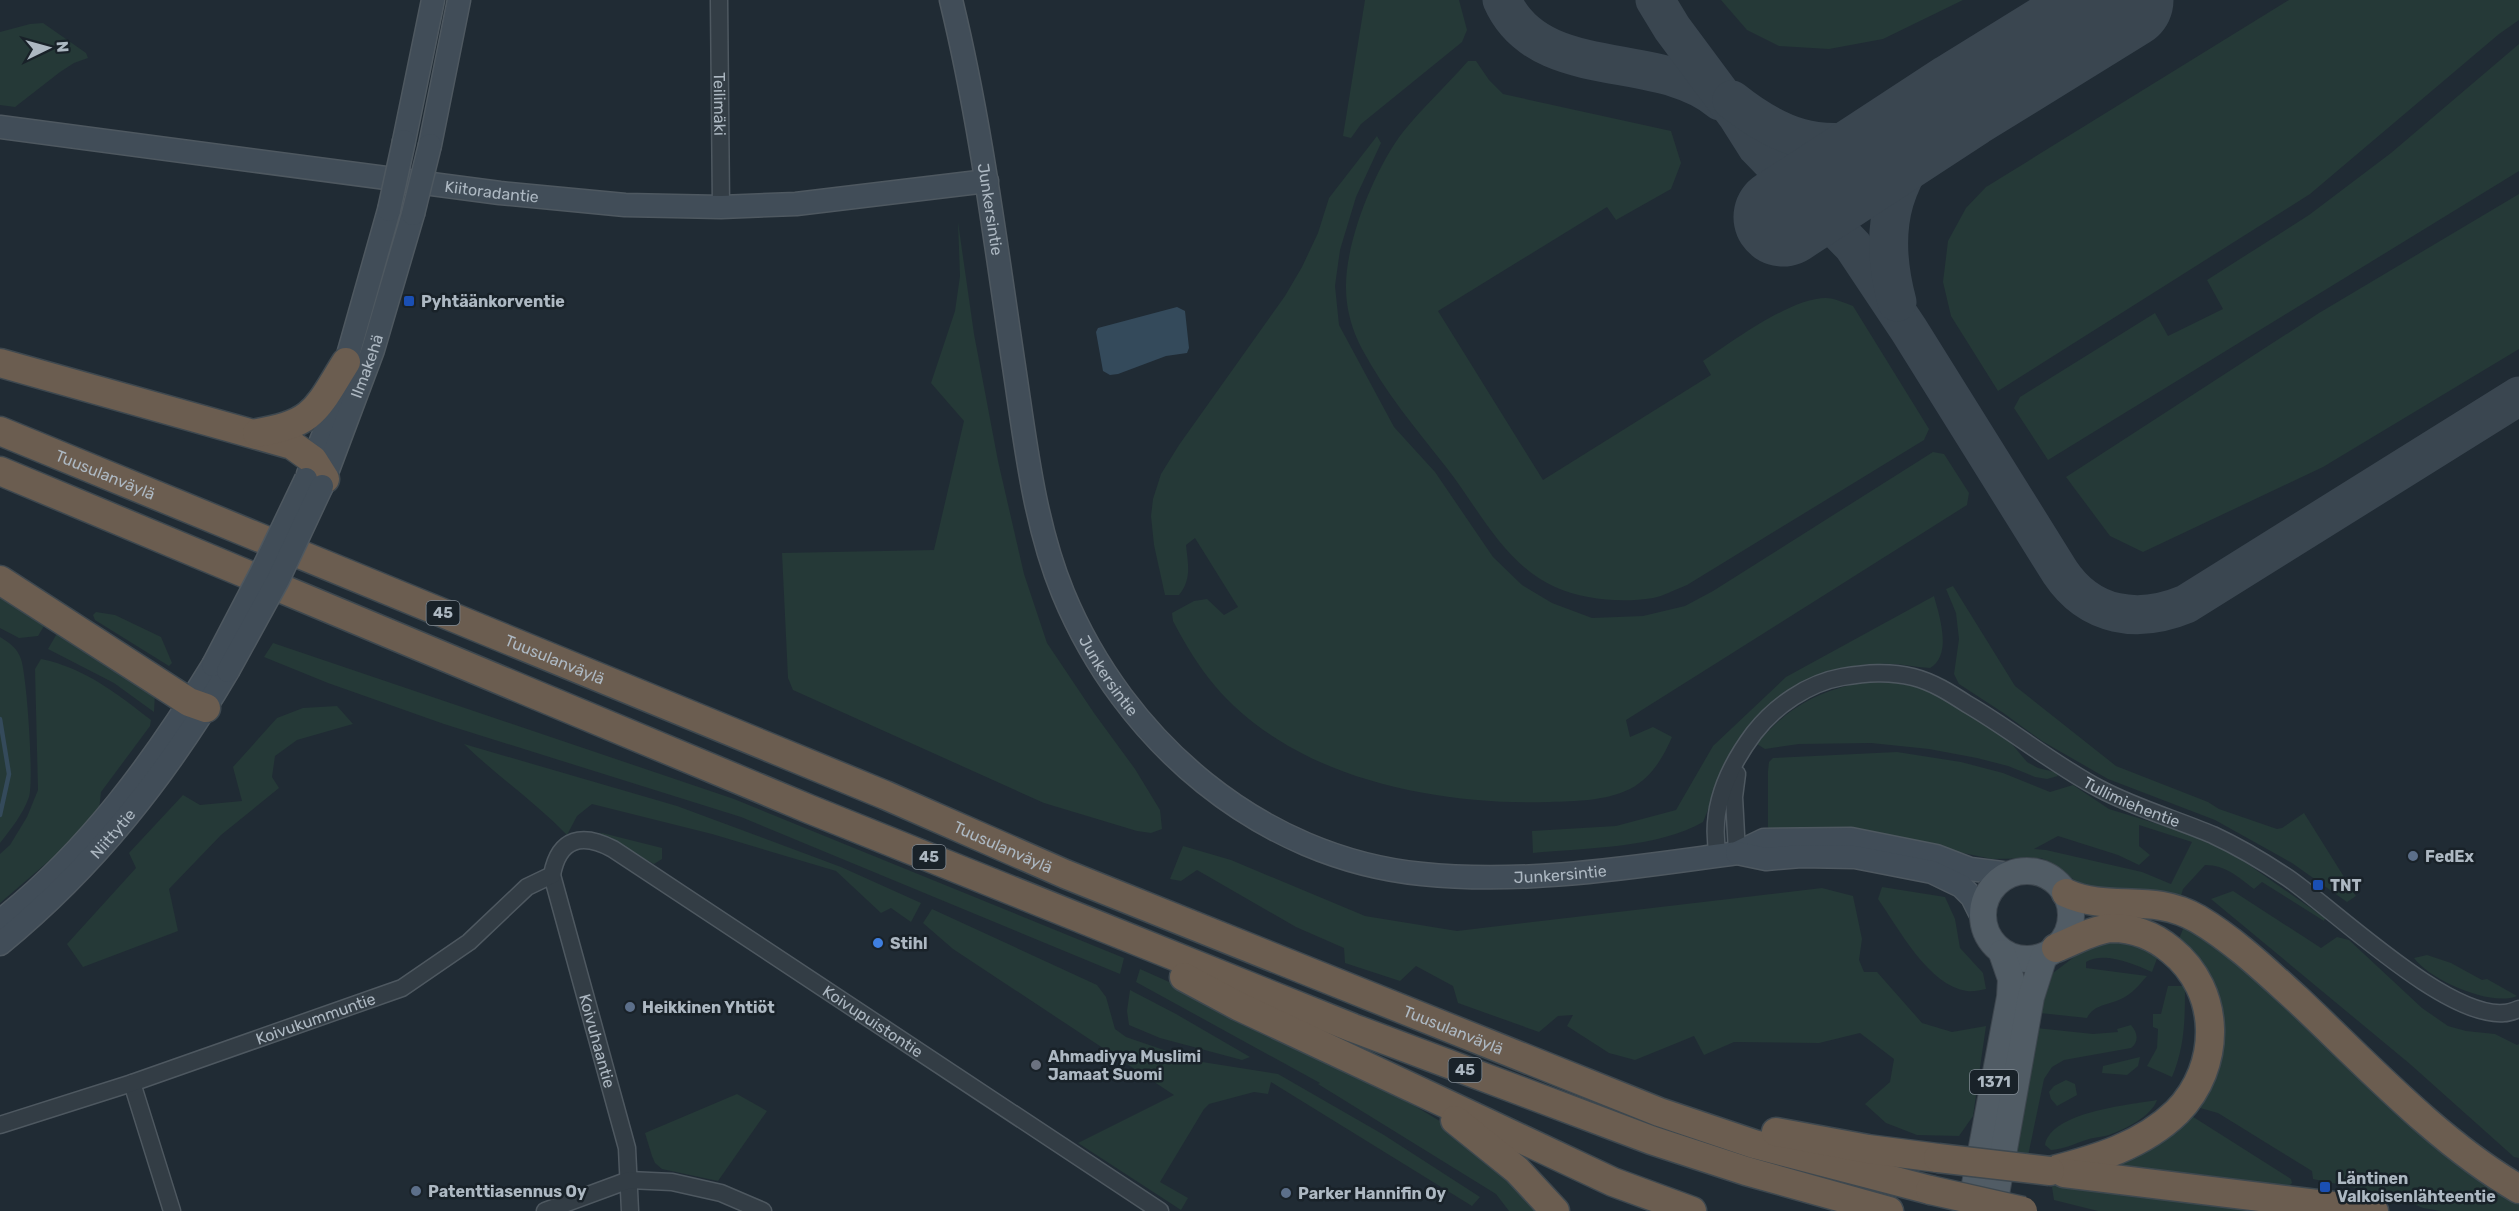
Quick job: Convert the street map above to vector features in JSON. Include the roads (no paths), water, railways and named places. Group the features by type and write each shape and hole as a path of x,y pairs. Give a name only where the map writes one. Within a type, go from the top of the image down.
{"highway":[{"path":"256,433 299,423 326,396 346,362"},
{"path":"0,363 256,433 292,445 316,476"},
{"name":"Tuusulanväylä","path":"0,431 885,795 1065,874 1659,1112 1754,1144 1930,1190 2023,1211"},
{"name":"Tuusulanväylä","path":"0,471 798,804 1353,1028 1651,1140 1746,1171 1889,1211"},
{"path":"0,580 197,705"},
{"path":"2066,893 2092,902 2162,905 2196,918 2222,934 2276,979 2440,1132 2495,1175 2519,1189"},
{"path":"1050,905 1238,1006 1613,1182 1692,1211"},
{"path":"2050,952 2106,929 2132,930 2162,942 2178,955 2200,984 2208,1008 2211,1027 2209,1051 2204,1070 2194,1091 2175,1113 2149,1134 2126,1147 2050,1171"},
{"path":"1405,1083 1466,1128 1517,1170 1555,1211"},
{"path":"1659,1112 1868,1149 2374,1211"}],"main road":[{"name":"Ilmakehä","path":"316,476 389,210 434,0"},
{"name":"Ilmakehä","path":"197,705 220,668 261,573 316,476 373,350 413,214 430,145 459,0"},
{"name":"Junkersintie","path":"951,0 965,60 987,181 1031,478 1062,592 1086,642 1118,693 1151,734 1188,771 1226,800 1278,832 1326,852 1374,866 1420,874 1523,877 1727,854 1766,859 1801,856 1855,856 1932,873 1961,886 1972,897 1983,919"},
{"name":"Kiitoradantie","path":"0,127 573,201 721,207 808,202 987,181"},
{"name":"Niittytie","path":"0,921 24,902 90,836 197,705"},
{"name":"Niittytie","path":"0,945 37,914 67,884 133,812 169,764 197,705"},
{"name":"Junkersintie","path":"1727,854 1764,840 1851,839 1936,856 1970,869 2010,874"},
{"path":"2021,871 2042,872 2060,884 2066,893 2071,916 2064,939 2050,952 2036,959 2018,960 2002,953 1992,944 1983,919 1986,902 2010,874 2021,871"},
{"name":"1371","path":"1992,1211 2031,997 2050,952"},
{"name":"1371","path":"1970,1211 2010,997 2010,979 2002,953"}],"street":[{"name":"Teilimäki","path":"719,0 721,207"},
{"name":"Tullimiehentie","path":"1727,854 1714,836 1715,818 1734,763 1771,714 1803,692 1831,679 1877,673 1894,674 1924,680 1992,718 2098,788 2245,851 2288,878 2427,986 2475,1008 2503,1014 2519,1009"},
{"name":"Koivupuistontie","path":"552,875 555,860 566,845 582,839 597,840 1160,1211"},
{"name":"Koivukummuntie","path":"0,1125 132,1083 402,988 469,942 527,887 552,875"},
{"name":"Koivuhaantie","path":"552,875 627,1148 630,1211"},
{"path":"132,1083 172,1211"},
{"path":"545,1211 629,1180 672,1182 721,1193 763,1211"}],"water":[{"path":"1177,307 1185,311 1189,348 1187,353 1166,356 1118,374 1110,375 1103,371 1096,332 1098,328"}],"waterway":[{"path":"0,719 9,774 0,815"}],"place":[{"name":"Pyhtäänkorventie","path":"409,301"},
{"name":"FedEx","path":"2413,856"},
{"name":"TNT","path":"2318,885"},
{"name":"Stihl","path":"878,943"},
{"name":"Heikkinen Yhtiöt","path":"630,1007"},
{"name":"Ahmadiyya Muslimi Jamaat Suomi","path":"1036,1065"},
{"name":"Läntinen Valkoisenlähteentie","path":"2325,1187"},
{"name":"Patenttiasennus Oy","path":"416,1191"},
{"name":"Parker Hannifin Oy","path":"1286,1193"}]}
